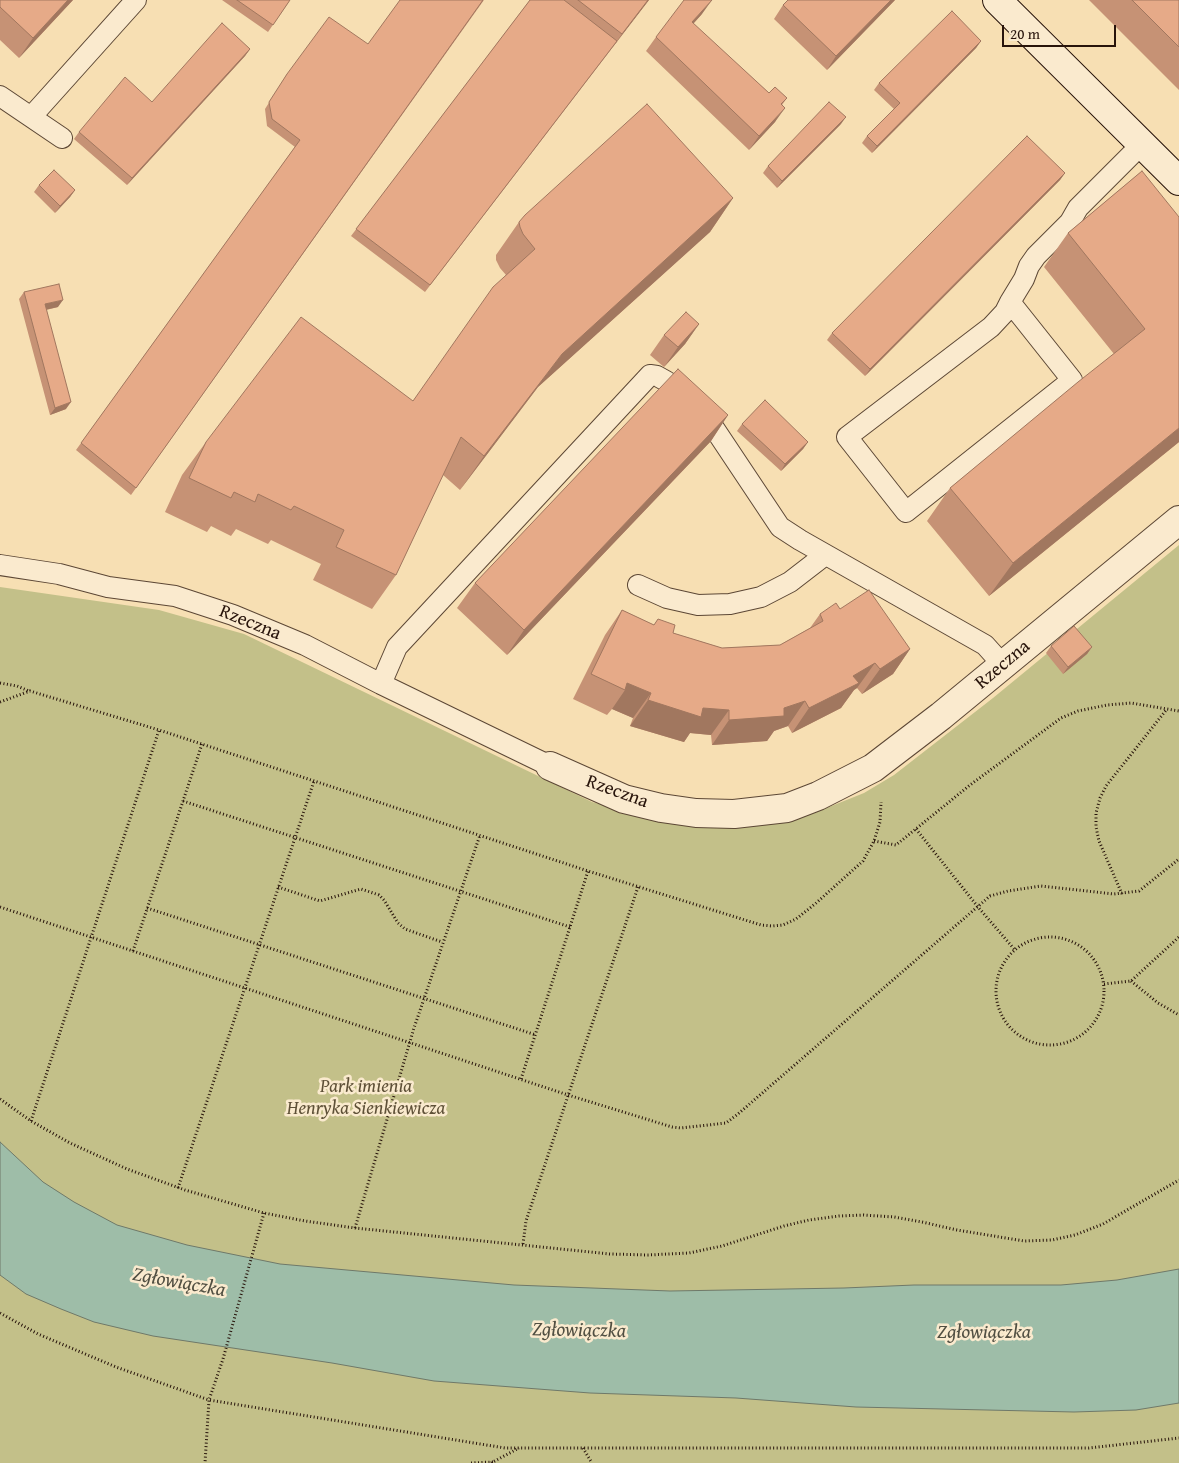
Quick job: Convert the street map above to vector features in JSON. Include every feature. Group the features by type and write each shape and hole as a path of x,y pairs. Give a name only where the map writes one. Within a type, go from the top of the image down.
{"street":[{"path":"997,0 1179,181"},
{"name":"Rzeczna","path":"550,766 624,799 662,808 696,813 734,814 787,808 818,796 873,768 941,716 1179,520"}],"lane":[{"path":"31,117 136,0"},
{"path":"0,96 62,138"},
{"path":"1010,302 1072,380 906,512 847,437 991,327 1005,312 1010,302 1024,279 1029,266 1036,256 1070,222 1078,208 1142,144"},
{"path":"381,684 396,647 650,376 657,376 666,380 714,428 780,527 825,555 985,645 1003,665"},
{"path":"638,585 667,598 698,605 730,604 761,597 790,582 825,555"},
{"name":"Rzeczna","path":"0,564 58,574 108,587 175,596 233,615 305,645 550,766"}],"path":[{"path":"0,683 16,686 159,730 588,871 761,925 783,925 796,919 862,861 874,841 880,822 881,797 873,768"},
{"path":"0,702 30,691"},
{"path":"874,841 896,845 970,785 1061,718 1078,711 1123,703 1179,711"},
{"path":"1122,894 1099,841 1096,813 1106,786 1167,709"},
{"path":"31,1121 159,730"},
{"path":"132,951 202,744"},
{"path":"178,1188 314,780"},
{"path":"183,801 570,927"},
{"path":"916,829 1015,950"},
{"path":"355,1228 409,1042 480,835"},
{"path":"0,907 568,1095 672,1127 681,1128 726,1122 738,1114 990,896 1041,886 1122,894 1138,891 1179,859"},
{"path":"521,1079 588,871"},
{"path":"278,887 320,901 361,889 379,895 404,929 442,942"},
{"path":"522,1244 526,1221 638,887"},
{"path":"147,908 536,1035"},
{"path":"1050,937 1069,941 1086,951 1098,966 1104,984 1103,1007 1092,1026 1075,1040 1053,1046 1031,1042 1012,1030 1000,1012 996,990 1001,968 1015,950 1031,940 1050,937"},
{"path":"1104,984 1131,981 1179,937"},
{"path":"1131,981 1158,1003 1179,1015"},
{"path":"0,1099 31,1121 70,1143 127,1169 178,1188 264,1213 355,1228 610,1254 669,1255 689,1253 722,1246 809,1220 864,1215 894,1217 1024,1241 1052,1240 1075,1235 1103,1224 1179,1180"},
{"path":"205,1463 209,1400 223,1359 264,1213"},
{"path":"0,1313 38,1334 116,1367 209,1400 505,1448 1089,1448 1179,1438"},
{"path":"471,1463 492,1462 520,1448"},
{"path":"583,1448 592,1463"}],"green space":[{"name":"Park imienia Henryka Sienkiewicza","path":"1179,545 1179,1463 0,1463 0,587 159,610 244,634 592,802 659,820 783,820 814,813 864,793 894,775 993,698"}],"water":[{"name":"Zgłowiączka","path":"0,1142 43,1182 74,1202 117,1225 187,1245 280,1264 514,1285 670,1291 914,1285 1061,1285 1117,1280 1179,1269 1179,1403 1136,1410 1074,1412 856,1407 736,1398 590,1393 434,1381 332,1363 153,1336 94,1322 61,1309 26,1294 0,1275"}],"building":[{"path":"0,0 68,0 33,38 0,7"},
{"path":"237,0 290,0 273,25"},
{"path":"400,0 483,0 136,488 81,443 300,140 272,119 269,102 287,74 329,17 368,44"},
{"path":"530,0 564,0 617,41 430,285 356,229"},
{"path":"578,0 648,0 622,34"},
{"path":"684,0 712,0 692,22 769,93 775,87 787,98 781,104 785,108 759,136 656,37"},
{"path":"788,0 891,0 836,56 783,5"},
{"path":"1132,0 1179,0 1179,47"},
{"path":"952,11 981,41 877,146 867,136 900,103 879,83"},
{"path":"222,23 250,49 132,178 79,132 125,77 152,102"},
{"path":"829,102 846,117 782,181 768,166"},
{"path":"647,104 733,198 562,354 484,456 461,437 396,575 336,547 344,530 294,506 291,510 258,494 255,502 234,492 231,498 189,478 206,442 301,317 413,401 493,287 535,249 523,234 519,222"},
{"path":"1027,136 1065,173 870,369 832,333"},
{"path":"54,170 75,190 60,206 39,185"},
{"path":"1142,171 1179,217 1179,428 1013,563 950,488 1145,329 1068,233"},
{"path":"59,284 63,300 45,304 71,402 55,408 24,292"},
{"path":"686,312 699,324 678,347 664,335"},
{"path":"678,369 728,415 524,630 475,583"},
{"path":"765,400 808,442 785,464 742,424"},
{"path":"869,590 910,649 880,669 875,663 853,676 859,683 809,708 805,701 784,708 784,716 729,720 729,710 703,708 701,717 648,700 651,693 627,683 625,690 591,674 622,610 654,625 658,619 675,625 673,633 722,648 780,645 823,621 820,614 836,603 840,609"},
{"path":"1074,626 1092,647 1068,667 1051,646"}]}
